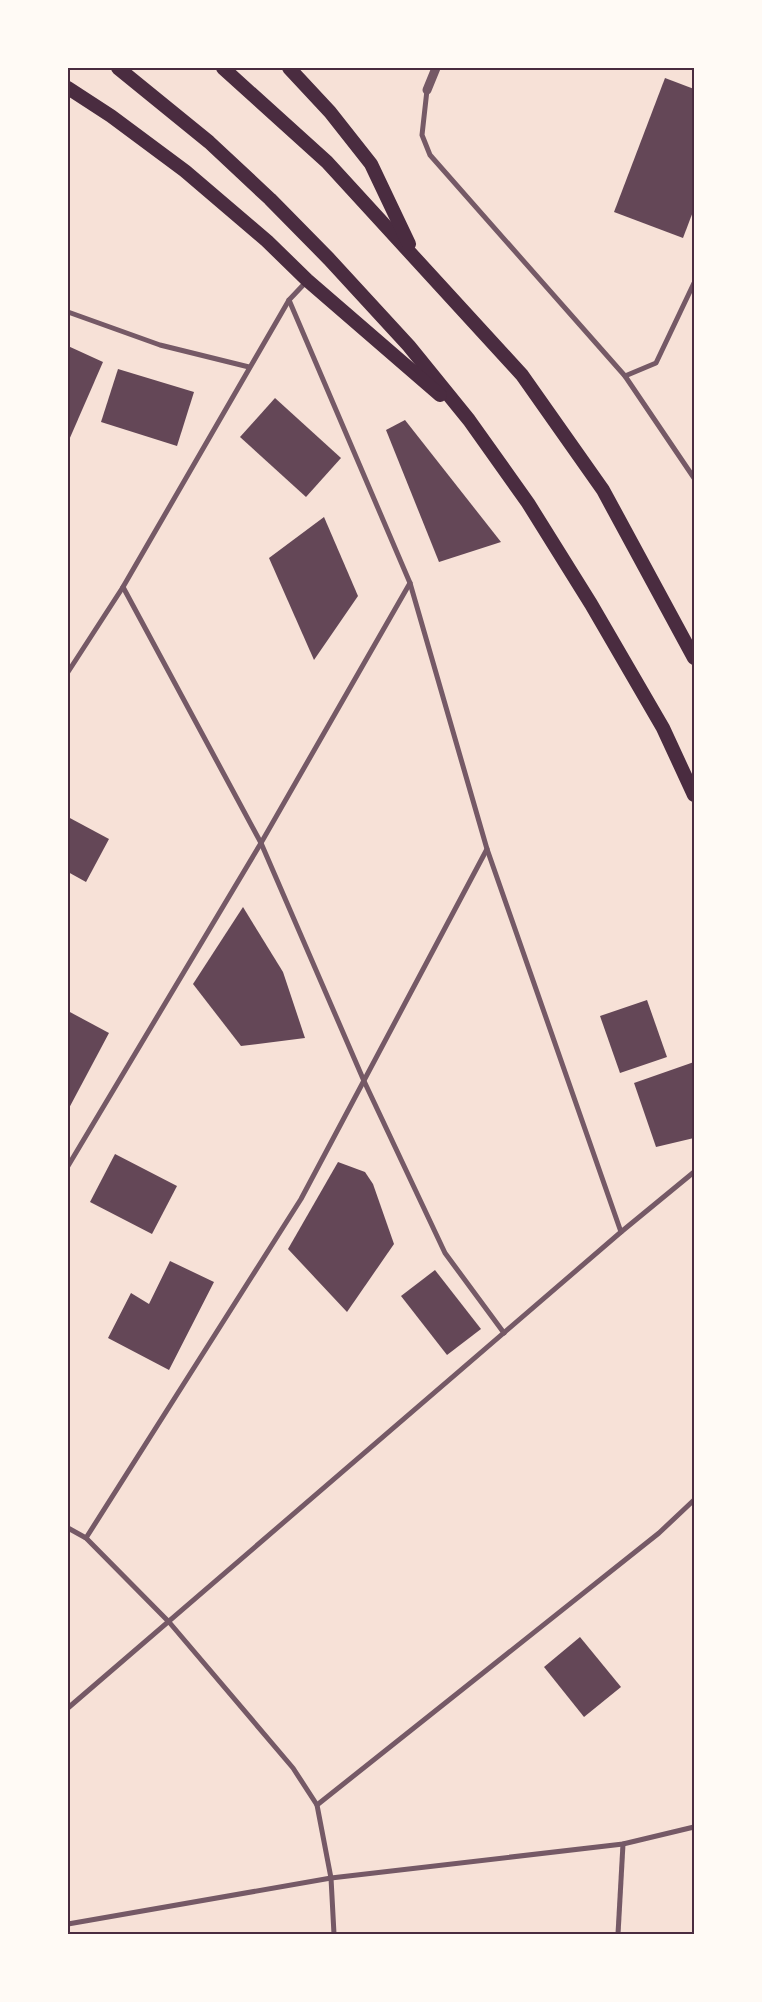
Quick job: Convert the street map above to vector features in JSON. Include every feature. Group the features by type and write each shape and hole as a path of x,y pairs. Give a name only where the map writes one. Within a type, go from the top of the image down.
{"highway":[{"path":"118,68 209,142 277,206 409,346 469,420 528,503 591,604 662,728 694,796"},
{"path":"223,68 328,162 522,375 603,490 694,658"},
{"path":"290,68 330,112 371,164 414,256"},
{"path":"68,88 111,116 185,171 469,420"}],"street":[{"path":"436,68 427,90 422,135 430,155 625,376 694,478"},
{"path":"68,672 70,662 123,588 289,300 308,280"},
{"path":"625,376 656,363 694,284"},
{"path":"289,300 410,583 488,849 621,1232"},
{"path":"68,312 160,345 250,366"},
{"path":"68,1166 261,843 410,583"},
{"path":"123,588 261,843 364,1081 445,1254 504,1333"},
{"path":"86,1538 301,1199 488,849"},
{"path":"68,1708 621,1232 694,1172"},
{"path":"317,1805 659,1533 694,1500"},
{"path":"68,1528 86,1538 169,1622 293,1768 317,1805 331,1878 334,1934"},
{"path":"68,1924 331,1878 623,1844 694,1827"},
{"path":"618,1934 623,1844"}],"building":[{"path":"665,78 694,89 694,209 683,238 614,212"},
{"path":"68,346 103,362 69,440 68,439"},
{"path":"118,369 194,392 177,446 101,422"},
{"path":"275,398 341,458 306,497 240,437"},
{"path":"405,420 501,542 439,562 386,430"},
{"path":"324,517 358,596 314,660 269,558"},
{"path":"68,817 109,839 86,882 68,872"},
{"path":"243,907 283,972 305,1038 241,1046 193,984"},
{"path":"647,1000 667,1057 620,1073 600,1016"},
{"path":"68,1011 109,1033 68,1110"},
{"path":"694,1062 694,1138 656,1147 634,1083"},
{"path":"115,1154 177,1186 152,1234 90,1202"},
{"path":"338,1162 365,1172 373,1184 394,1244 347,1312 288,1249"},
{"path":"170,1261 214,1282 169,1370 108,1338 131,1293 149,1304"},
{"path":"435,1270 481,1329 447,1355 401,1296"},
{"path":"580,1637 621,1687 584,1717 544,1667"}]}
